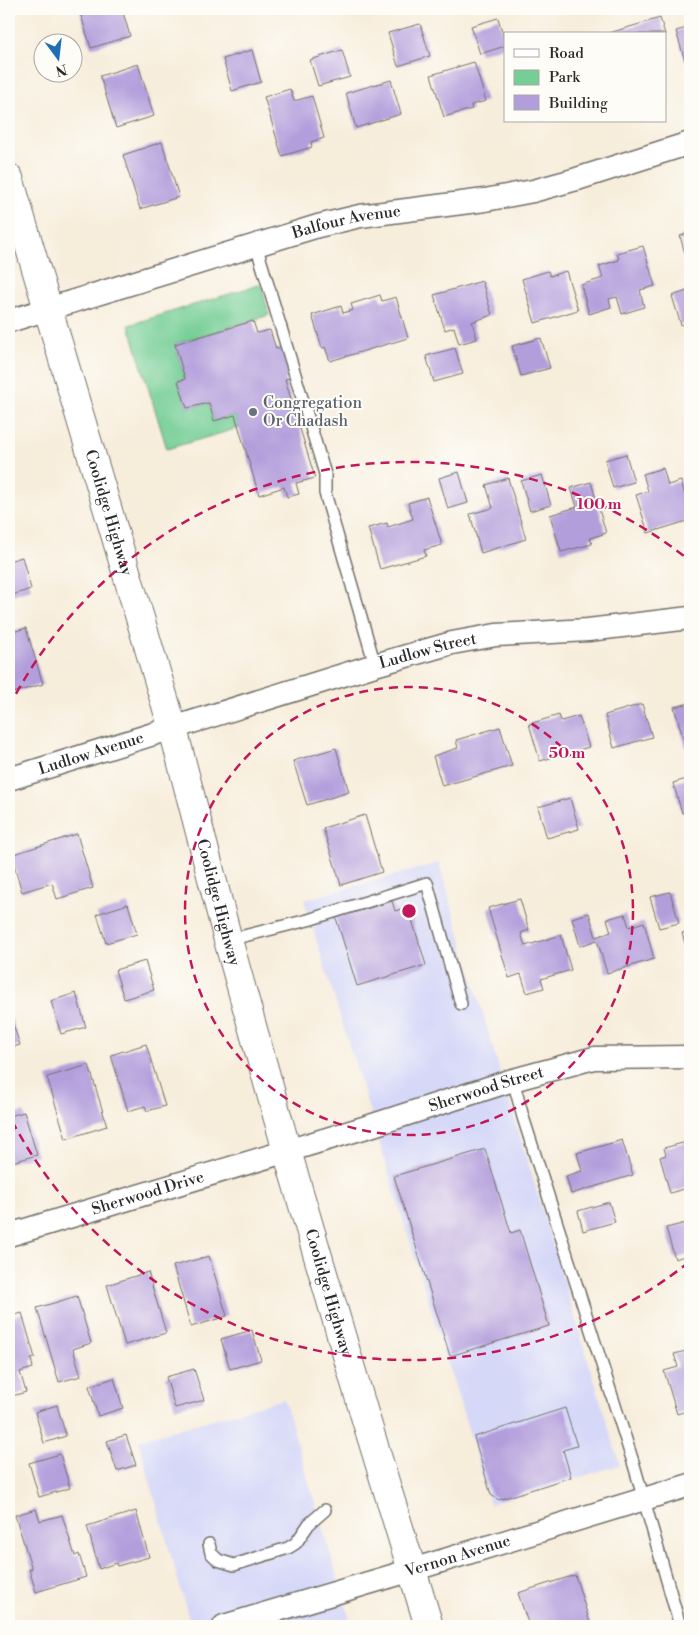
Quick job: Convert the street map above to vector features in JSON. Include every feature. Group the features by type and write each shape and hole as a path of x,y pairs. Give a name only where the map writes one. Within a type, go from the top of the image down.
{"main road":[{"name":"Coolidge Highway","path":"9,178 173,729 228,940 287,1151 429,1626"}],"street":[{"name":"Balfour Avenue","path":"9,321 318,226 360,216 485,200 533,191 690,143"},
{"name":"Ludlow Street","path":"173,729 375,665 452,643 496,635 588,630 690,618"},
{"name":"Ludlow Avenue","path":"9,779 173,729"},
{"name":"Sherwood Street","path":"287,1151 513,1080 594,1058 690,1057"},
{"name":"Sherwood Drive","path":"9,1235 287,1151"},
{"name":"Vernon Avenue","path":"224,1626 690,1485"}],"lane":[{"path":"256,245 325,474 325,493 375,665"},
{"path":"228,940 308,920 427,883 461,1004"},
{"path":"513,1080 634,1465 642,1499 680,1626"},
{"path":"209,1544 211,1552 218,1560 234,1564 288,1548 296,1543 309,1524 325,1510"}],"shaded area":[{"path":"439,863 499,1068 620,1465 490,1504 304,900"},
{"path":"284,1399 352,1626 191,1626 138,1440"}],"green space":[{"path":"261,284 269,315 175,344 185,379 178,381 187,408 209,403 214,421 235,415 239,428 167,449 129,325"}],"building":[{"path":"79,9 122,9 130,36 91,48"},
{"path":"498,18 504,38 504,46 480,54 471,26"},
{"path":"660,18 664,32 612,32"},
{"path":"420,24 430,56 398,66 388,33"},
{"path":"690,27 690,59 685,61 676,31"},
{"path":"252,50 261,82 232,91 223,59"},
{"path":"342,50 350,77 318,86 310,60"},
{"path":"474,62 486,101 471,105 472,109 444,117 431,75"},
{"path":"138,64 154,116 116,128 100,76"},
{"path":"391,80 401,114 356,128 346,93"},
{"path":"290,89 294,101 312,96 324,138 311,142 312,147 282,156 264,97"},
{"path":"162,142 179,197 140,209 123,155"},
{"path":"690,233 690,271 680,236"},
{"path":"643,246 655,286 640,290 644,307 622,314 617,297 609,299 611,307 589,314 581,285 603,278 599,266 619,260 617,253"},
{"path":"548,271 550,276 566,271 578,310 535,323 522,279"},
{"path":"482,281 492,315 472,322 477,339 459,344 454,327 445,330 434,295"},
{"path":"690,290 690,323 681,325 672,296"},
{"path":"380,295 382,301 396,297 408,338 330,361 325,347 322,348 312,315 341,306 343,313 353,310 351,304"},
{"name":"Congregation Or Chadash","path":"253,321 257,333 270,330 276,349 283,347 291,378 285,379 315,478 296,483 299,494 287,497 284,487 259,495 235,415 214,421 209,403 187,408 178,381 185,379 175,344"},
{"path":"541,338 550,368 521,376 512,346"},
{"path":"455,348 463,374 434,382 426,356"},
{"path":"626,454 634,482 613,488 605,460"},
{"path":"663,468 668,485 681,481 690,513 690,520 648,533 636,495 648,491 643,474"},
{"path":"459,472 468,503 448,509 439,478"},
{"path":"542,475 551,505 530,511 521,481"},
{"path":"508,478 526,539 481,553 470,514 493,508 486,485"},
{"path":"591,482 606,533 590,538 592,544 561,552 550,515 577,507 571,488"},
{"path":"427,497 442,545 424,550 426,556 380,569 368,528 387,523 388,527 413,519 408,503"},
{"path":"22,557 31,589 9,596 9,561"},
{"path":"26,628 43,684 9,694 9,633"},
{"path":"690,703 690,746 686,748 674,707"},
{"path":"642,704 652,737 614,748 605,715"},
{"path":"559,715 561,721 579,716 589,747 540,761 529,724"},
{"path":"500,727 512,766 442,786 433,756 458,748 456,740"},
{"path":"336,748 349,792 307,805 293,761"},
{"path":"690,778 690,810 682,813 673,783"},
{"path":"570,798 579,829 547,838 538,807"},
{"path":"365,815 382,872 341,885 323,828"},
{"path":"77,834 93,888 57,899 52,883 22,892 11,855"},
{"path":"670,892 679,923 659,928 650,897"},
{"path":"520,899 529,930 521,933 525,946 561,935 571,970 541,979 544,988 527,993 521,974 509,978 488,908"},
{"path":"392,901 395,911 408,907 426,965 357,986 336,918"},
{"path":"128,904 137,934 106,943 97,914"},
{"path":"589,913 596,937 611,932 607,919 625,914 629,927 644,922 654,959 607,973 597,940 580,946 572,918"},
{"path":"690,931 690,961 682,933"},
{"path":"145,961 154,990 124,999 115,970"},
{"path":"76,993 86,1027 61,1034 51,1001"},
{"path":"9,1015 20,1045 9,1048"},
{"path":"146,1044 165,1106 147,1111 145,1106 128,1111 111,1055"},
{"path":"89,1065 107,1126 66,1139 47,1077"},
{"path":"24,1112 37,1155 9,1163 9,1116"},
{"path":"622,1140 633,1175 571,1194 566,1176 582,1171 577,1153"},
{"path":"690,1141 690,1187 670,1193 660,1157 666,1155 664,1148"},
{"path":"485,1149 511,1233 520,1230 549,1326 450,1356 394,1176"},
{"path":"609,1202 615,1222 583,1231 578,1211"},
{"path":"690,1222 690,1254 675,1259 666,1228"},
{"path":"209,1256 227,1316 191,1327 173,1266"},
{"path":"148,1272 166,1333 125,1345 107,1285"},
{"path":"77,1296 91,1343 73,1349 81,1376 59,1382 37,1308"},
{"path":"22,1313 35,1358 31,1359 33,1368 20,1372 26,1392 9,1397 9,1317"},
{"path":"252,1330 261,1360 230,1369 221,1339"},
{"path":"690,1350 690,1410 677,1414 664,1371 678,1367 674,1354"},
{"path":"194,1369 204,1400 175,1408 166,1377"},
{"path":"114,1378 123,1408 98,1416 89,1386"},
{"path":"57,1405 66,1436 44,1443 35,1412"},
{"path":"565,1408 577,1446 563,1450 571,1477 499,1500 491,1495 474,1437"},
{"path":"126,1435 136,1465 117,1471 107,1441"},
{"path":"60,1454 70,1488 39,1497 29,1463"},
{"path":"36,1509 40,1521 62,1515 75,1556 79,1554 86,1577 36,1592 29,1569 32,1569 15,1515"},
{"path":"136,1511 149,1557 117,1566 116,1563 99,1569 87,1526"},
{"path":"575,1575 591,1626 529,1626 518,1593"}],"place":[{"name":"Congregation Or Chadash","path":"253,412"}]}
